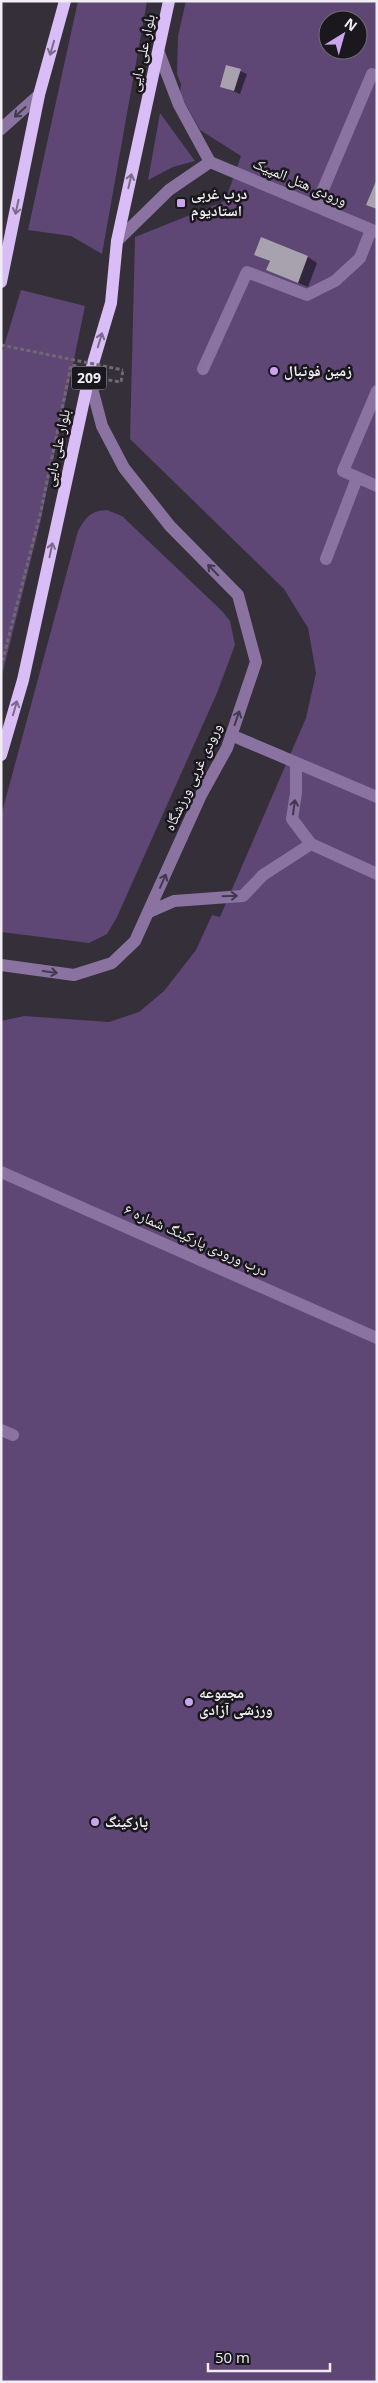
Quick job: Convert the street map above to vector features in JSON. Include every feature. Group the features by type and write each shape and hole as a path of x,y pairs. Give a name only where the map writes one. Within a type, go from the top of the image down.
{"main road":[{"path":"1,282 40,95 65,1"},
{"name":"بلوار علی دایی","path":"1,755 23,680 90,373 111,303 117,241 169,1"}],"street":[{"path":"117,241 169,190 210,162 179,105 159,53"},
{"path":"316,206 372,74 377,76"},
{"path":"1,129 40,95"},
{"name":"ورودی هتل المپیک","path":"210,162 374,231"},
{"path":"203,369 246,272 308,295 335,282 360,258 374,231"},
{"name":"ورودی غربی ورزشگاه","path":"1,965 74,976 112,963 136,941 231,735 256,662 238,595 170,526 124,468 102,426 90,373"},
{"path":"377,391 343,471 377,486"},
{"path":"326,559 357,478"},
{"path":"231,735 377,798"},
{"path":"296,763 296,792 292,818 311,844 377,874"},
{"path":"149,912 174,901 244,896 263,874 311,844"},
{"name":"درب ورودی پارکینگ شماره ۶","path":"1,1172 377,1338"}],"path":[{"path":"1,345 123,370 121,382"},
{"path":"1,658 3,659 40,515 71,365 90,373"}],"shaded area":[{"path":"78,1 147,1 102,254 71,236 28,230"},
{"name":"مجموعه ورزشی آزادی","path":"186,1 377,1 377,2382 1,2382 1,1021 24,1016 109,1022 139,1012 164,991 196,950 212,915 220,917 306,718 316,673 308,628 284,589 130,439 135,237 225,201 241,156 200,130 180,94 181,84 177,74 178,36"},
{"path":"160,113 195,161 173,167 148,180"},
{"path":"21,290 85,306 41,519 1,679 1,356"},
{"path":"107,510 122,516 222,611 230,621 235,645 217,693 117,917 107,934 89,943 1,932 1,816 78,531 92,513"}],"building":[{"path":"226,65 241,69 234,91 220,87"},
{"path":"377,179 377,209 366,205"},
{"path":"261,237 308,256 298,283 266,270 270,261 254,255"}],"place":[{"name":"درب غربی استادیوم","path":"181,203"},
{"name":"زمین فوتبال","path":"274,371"},
{"name":"مجموعه ورزشی آزادی","path":"189,1702"},
{"name":"پارکینگ","path":"95,1822"}]}
